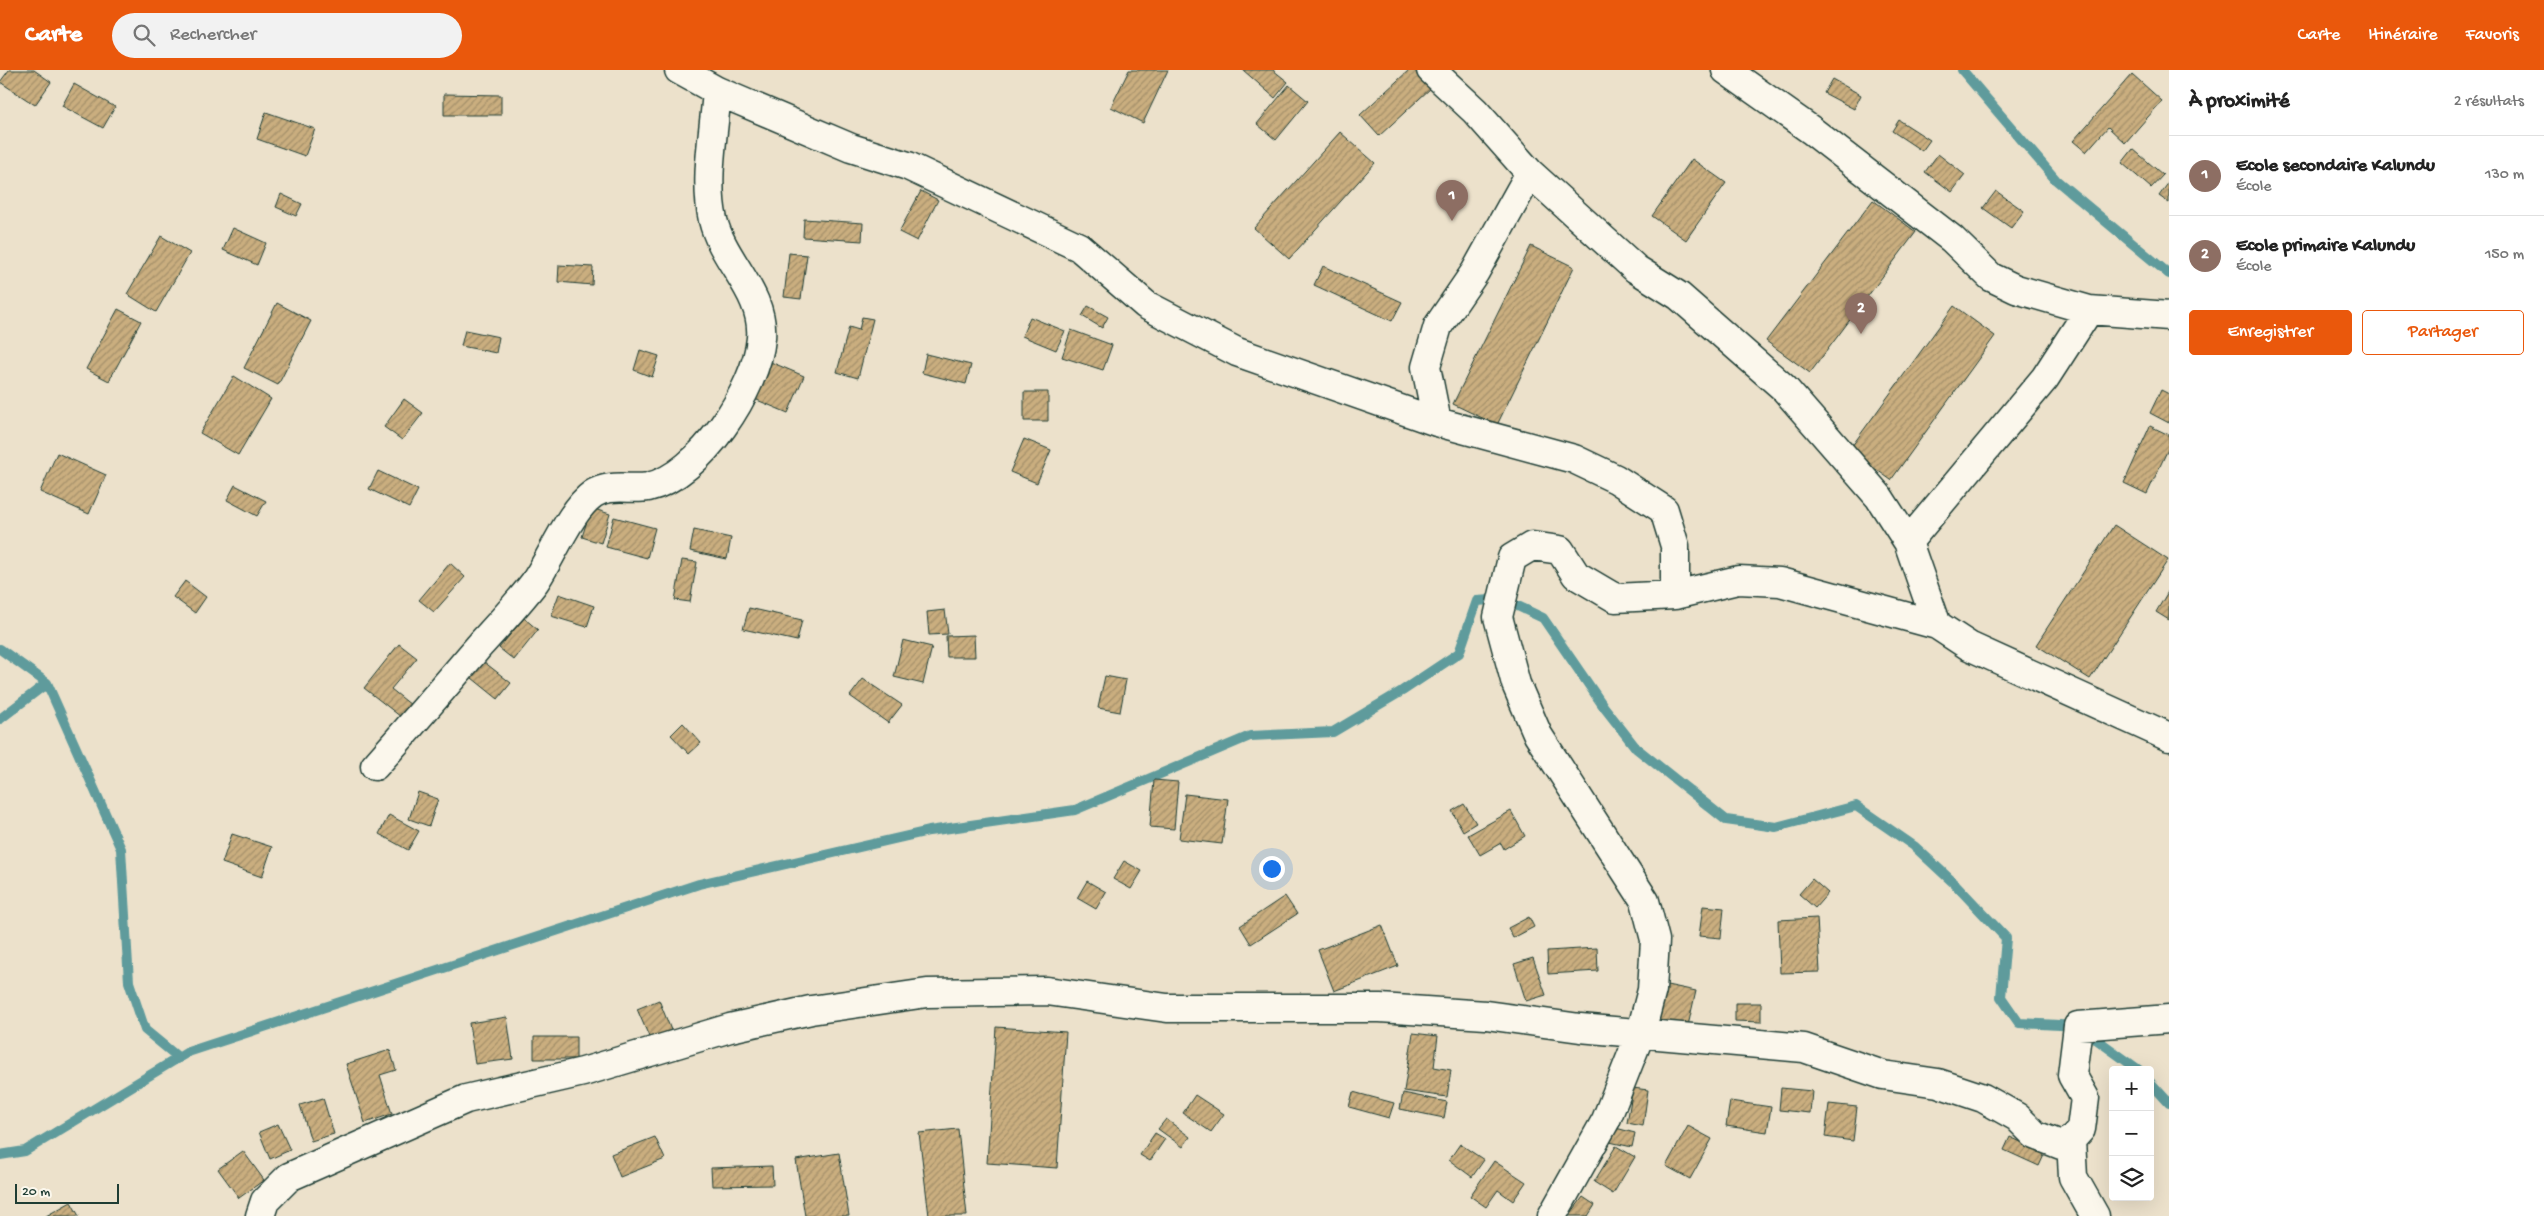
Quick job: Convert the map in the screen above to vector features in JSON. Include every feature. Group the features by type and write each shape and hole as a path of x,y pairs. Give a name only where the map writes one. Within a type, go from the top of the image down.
{"street":[{"path":"679,70 717,91 851,148 908,166 1079,247 1146,305 1237,352 1437,422 1574,459 1616,479 1664,510 1675,546 1676,595"},
{"path":"1432,70 1475,110 1530,173 1636,268 1680,296 1784,388 1879,497 1908,542 1937,625"},
{"path":"1726,70 1811,130 1952,239 1991,277 2016,289 2089,310 2169,316"},
{"path":"374,766 423,713 534,583 578,510 594,493 610,488 649,487 675,475 722,430 739,402 749,380 761,340 760,314 751,293 728,258 713,220 710,172 717,91"},
{"path":"1437,422 1426,367 1438,326 1475,272 1530,173"},
{"path":"1908,542 2046,378 2089,310"},
{"path":"1552,1216 1606,1120 1641,1032 1652,990 1655,940 1645,901 1538,735 1516,684 1498,617 1512,558 1532,546 1560,550 1576,575 1615,598 1676,595 1738,580 1780,582 1937,625 1969,646 2169,737"},
{"path":"260,1216 265,1201 289,1177 466,1099 583,1072 730,1028 811,1010 928,993 1047,991 1167,1008 1380,1008 1486,1015 1580,1028 1804,1048 1883,1075 1938,1083 1983,1098 2017,1117 2034,1135 2061,1145 2071,1140 2081,1129 2085,1098 2072,1075 2078,1026 2169,1019"},
{"path":"2071,1140 2073,1177 2095,1216"}],"building":[{"path":"9,70 34,70 51,82 35,105 0,82"},
{"path":"1129,70 1168,70 1143,123 1111,107"},
{"path":"1243,70 1273,70 1288,82 1275,98"},
{"path":"1409,70 1415,70 1431,88 1379,136 1360,115"},
{"path":"2132,74 2162,101 2125,143 2108,127 2086,152 2073,141"},
{"path":"1832,79 1861,95 1854,109 1824,93"},
{"path":"74,84 115,107 103,128 62,106"},
{"path":"1289,85 1308,101 1276,140 1257,124"},
{"path":"444,94 501,95 501,115 444,115"},
{"path":"266,112 315,129 305,156 257,139"},
{"path":"1899,120 1930,140 1922,151 1892,131"},
{"path":"1340,132 1375,163 1289,259 1254,228"},
{"path":"2133,149 2163,175 2151,188 2122,163"},
{"path":"1938,154 1965,175 1952,192 1925,172"},
{"path":"1692,159 1726,183 1686,240 1652,216"},
{"path":"2169,182 2169,203 2159,196"},
{"path":"921,191 938,200 917,241 899,232"},
{"path":"1996,191 2024,211 2011,228 1983,208"},
{"path":"281,194 302,204 296,216 276,207"},
{"path":"1873,200 1916,232 1810,373 1766,341"},
{"path":"804,219 863,223 862,241 803,237"},
{"path":"233,228 266,243 257,265 223,250"},
{"path":"161,236 190,253 156,312 127,294"},
{"path":"1531,246 1574,267 1497,425 1453,404"},
{"path":"789,253 807,255 801,299 784,297"},
{"path":"559,265 593,267 592,285 558,282"},
{"path":"1323,266 1402,302 1392,321 1314,285"},
{"path":"277,303 311,321 278,385 244,368"},
{"path":"1088,306 1108,317 1102,328 1082,316"},
{"path":"1954,306 1995,336 1891,480 1849,450"},
{"path":"118,309 141,321 109,381 86,369"},
{"path":"862,317 873,319 858,378 837,372 849,327 859,330"},
{"path":"1030,317 1065,331 1056,350 1022,336"},
{"path":"465,330 499,337 496,353 461,346"},
{"path":"1071,330 1112,345 1103,370 1062,357"},
{"path":"640,350 659,356 652,377 634,370"},
{"path":"926,354 971,365 966,384 922,373"},
{"path":"761,358 804,376 788,413 745,395"},
{"path":"234,376 271,399 238,455 200,433"},
{"path":"2161,390 2169,394 2169,423 2150,413"},
{"path":"1024,392 1048,392 1048,421 1024,421"},
{"path":"404,399 423,413 402,440 384,427"},
{"path":"2150,426 2169,435 2169,447 2147,494 2124,483"},
{"path":"1024,439 1051,450 1037,483 1010,472"},
{"path":"57,453 106,475 89,514 40,492"},
{"path":"378,471 418,490 409,508 369,489"},
{"path":"235,485 266,501 257,516 227,500"},
{"path":"591,508 610,514 601,543 582,537"},
{"path":"614,517 655,528 647,558 606,547"},
{"path":"2114,525 2168,560 2090,679 2036,645"},
{"path":"694,530 731,538 727,559 690,551"},
{"path":"682,560 697,562 690,602 675,600"},
{"path":"450,563 465,577 434,612 419,600"},
{"path":"185,581 206,597 195,613 173,597"},
{"path":"2169,590 2169,620 2156,612"},
{"path":"559,594 594,606 587,627 551,616"},
{"path":"749,608 802,620 797,641 743,629"},
{"path":"945,610 948,634 929,635 927,612"},
{"path":"524,618 538,630 514,660 499,648"},
{"path":"974,635 975,657 947,657 946,636"},
{"path":"903,640 932,647 923,684 894,677"},
{"path":"399,644 417,658 391,689 411,705 401,717 364,688"},
{"path":"479,658 511,683 498,699 467,674"},
{"path":"1105,676 1126,680 1120,712 1098,708"},
{"path":"863,679 902,705 888,723 850,696"},
{"path":"683,723 701,743 689,754 671,735"},
{"path":"1154,780 1178,782 1174,829 1150,827"},
{"path":"418,792 438,799 429,826 409,819"},
{"path":"1185,794 1228,799 1222,844 1179,839"},
{"path":"1464,804 1476,823 1463,831 1452,811"},
{"path":"1511,811 1525,836 1504,849 1501,843 1480,855 1468,835"},
{"path":"389,815 419,831 408,850 379,834"},
{"path":"232,834 272,847 262,877 222,863"},
{"path":"1124,861 1142,871 1131,889 1113,879"},
{"path":"1812,879 1828,893 1815,908 1799,894"},
{"path":"1087,881 1106,892 1096,909 1077,898"},
{"path":"1285,896 1297,914 1251,944 1240,926"},
{"path":"1703,906 1724,908 1721,938 1699,936"},
{"path":"1529,917 1534,927 1513,938 1508,928"},
{"path":"1817,918 1820,972 1780,973 1778,920"},
{"path":"1382,925 1398,966 1334,991 1318,950"},
{"path":"1597,948 1598,971 1548,974 1547,951"},
{"path":"1533,958 1546,995 1526,1001 1514,964"},
{"path":"1667,985 1696,991 1687,1030 1658,1024"},
{"path":"659,1000 671,1030 650,1039 637,1009"},
{"path":"1735,1003 1761,1003 1761,1022 1735,1021"},
{"path":"507,1017 513,1059 475,1064 469,1023"},
{"path":"996,1027 1066,1032 1057,1168 987,1163"},
{"path":"1413,1033 1438,1036 1434,1067 1451,1070 1447,1097 1404,1091"},
{"path":"534,1037 576,1037 576,1059 534,1059"},
{"path":"390,1050 396,1070 380,1075 392,1114 365,1123 346,1064"},
{"path":"1633,1088 1648,1090 1643,1126 1627,1123"},
{"path":"1781,1088 1812,1091 1810,1113 1779,1110"},
{"path":"1353,1092 1394,1103 1389,1118 1349,1107"},
{"path":"1403,1093 1447,1102 1444,1118 1400,1109"},
{"path":"1195,1095 1224,1114 1211,1132 1183,1113"},
{"path":"323,1098 334,1134 311,1141 300,1105"},
{"path":"1730,1101 1771,1107 1767,1132 1726,1126"},
{"path":"1829,1104 1857,1107 1853,1141 1825,1137"},
{"path":"1166,1119 1190,1137 1183,1147 1158,1129"},
{"path":"278,1124 290,1150 270,1159 259,1132"},
{"path":"1608,1126 1635,1133 1632,1147 1605,1141"},
{"path":"1688,1126 1712,1139 1690,1179 1666,1166"},
{"path":"958,1129 967,1216 929,1216 919,1133"},
{"path":"1155,1133 1165,1139 1150,1161 1140,1155"},
{"path":"655,1137 665,1159 620,1177 611,1154"},
{"path":"2010,1137 2045,1153 2039,1166 2004,1150"},
{"path":"1460,1144 1484,1160 1472,1177 1449,1160"},
{"path":"1616,1146 1635,1157 1613,1194 1594,1182"},
{"path":"243,1151 264,1180 239,1198 218,1169"},
{"path":"839,1153 849,1216 805,1216 796,1160"},
{"path":"1494,1161 1526,1182 1513,1201 1498,1190 1486,1207 1470,1196"},
{"path":"772,1166 773,1185 712,1186 711,1168"},
{"path":"1583,1197 1595,1205 1588,1216 1569,1216"},
{"path":"71,1202 79,1216 46,1216"}],"waterway":[{"path":"1962,70 2056,180 2169,274"},
{"path":"0,1155 25,1151 188,1052 699,884 929,831 1075,810 1250,736 1333,732 1402,691 1459,653 1477,601 1503,599 1543,618 1604,707 1636,748 1726,820 1776,827 1856,806 1914,846 1955,884 2006,938 2001,997 2019,1023 2078,1026 2133,1066"},
{"path":"0,649 47,683 121,849 129,982 145,1030 179,1058"},
{"path":"0,719 47,683"},
{"path":"2154,1086 2169,1103"}],"place":[{"name":"Ecole secondaire Kalundu","path":"1452,221"},
{"name":"Ecole primaire Kalundu","path":"1861,334"}]}
